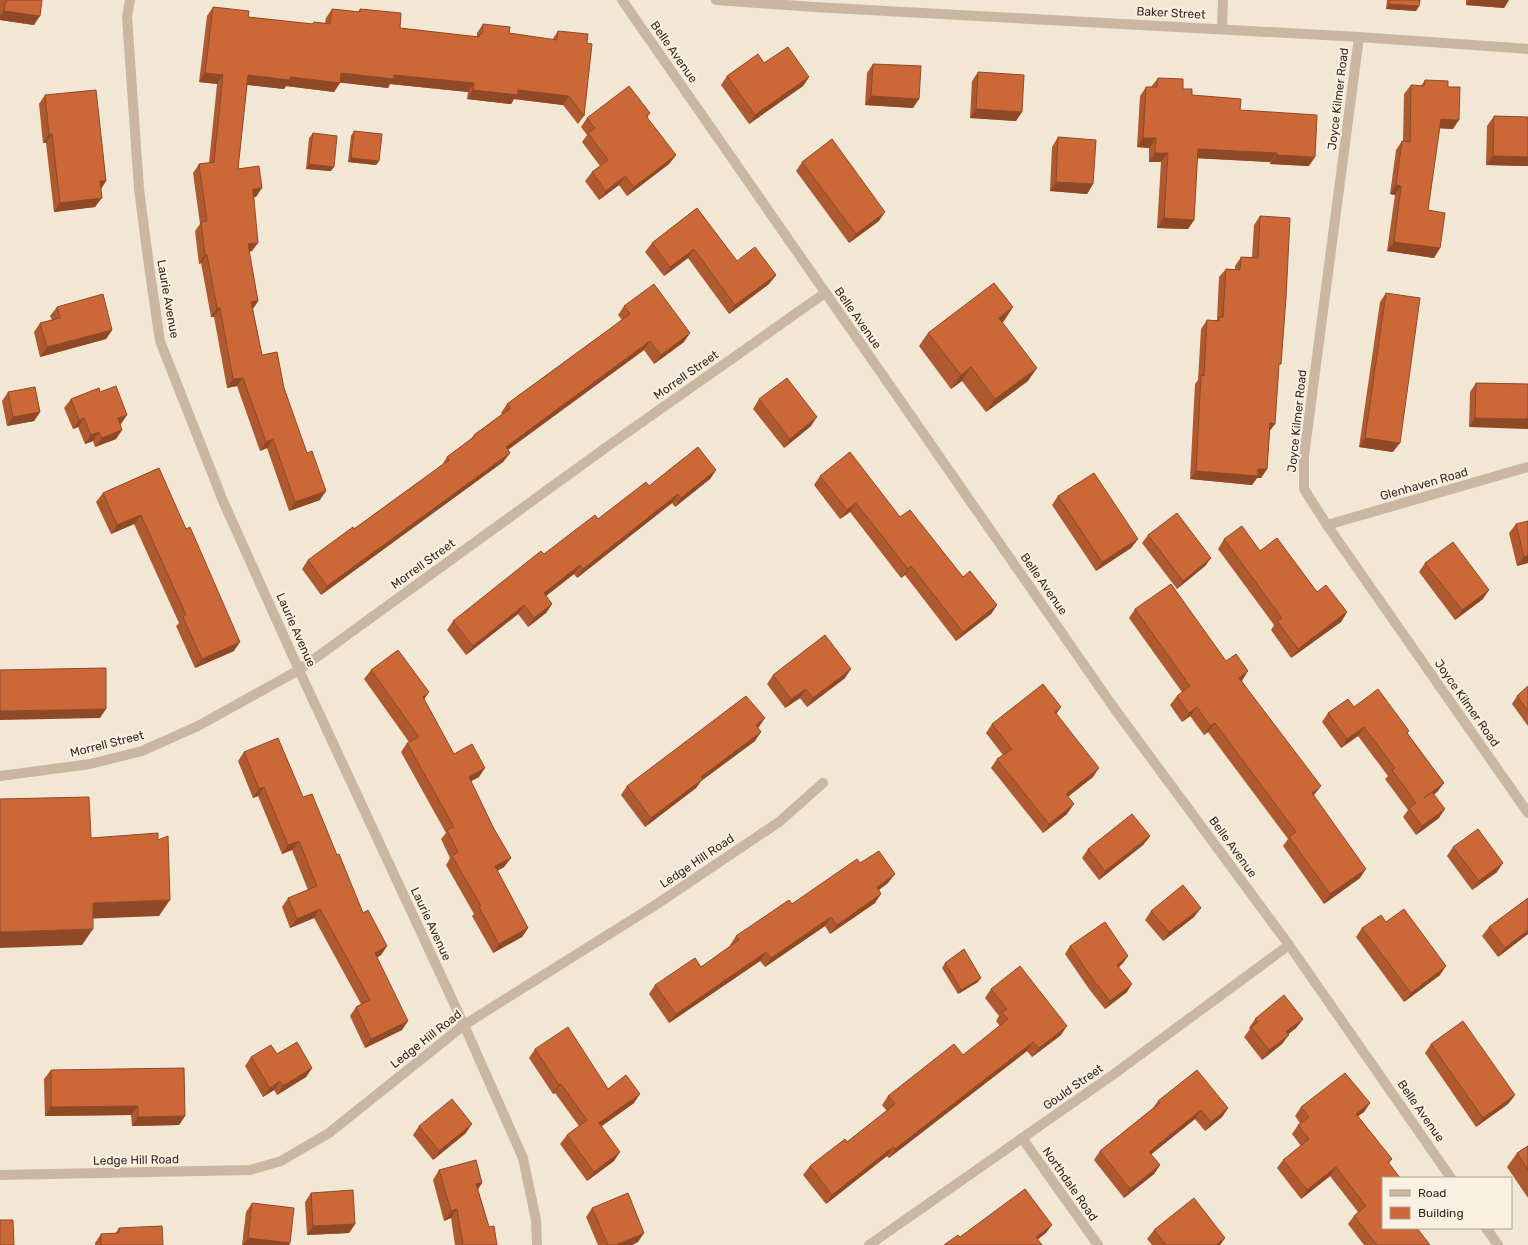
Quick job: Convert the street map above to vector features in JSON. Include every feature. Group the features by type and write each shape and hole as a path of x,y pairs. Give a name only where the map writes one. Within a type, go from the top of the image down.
{"street":[{"name":"Laurie Avenue","path":"130,0 127,17 139,189 148,266 160,341 223,501 299,670 464,1025 523,1158 536,1220 537,1245"},
{"name":"Belle Avenue","path":"622,0 1114,708 1289,945 1450,1177"},
{"name":"Baker Street","path":"716,0 814,4 1222,28 1528,49"},
{"path":"1222,28 1223,0"},
{"name":"Joyce Kilmer Road","path":"1359,37 1304,456 1304,489 1327,525 1528,813"},
{"name":"Morrell Street","path":"0,776 90,764 142,751 198,726 299,670 608,446 825,293"},
{"name":"Glenhaven Road","path":"1327,525 1528,467"},
{"name":"Ledge Hill Road","path":"0,1176 250,1170 281,1161 329,1133 464,1025 654,906 779,822 823,783"},
{"name":"Gould Street","path":"869,1245 1114,1074 1289,945"},
{"name":"Northdale Road","path":"1022,1138 1098,1245"},
{"path":"1487,1229 1498,1245"}],"building":[{"path":"6,0 42,0 40,16 4,11"},
{"path":"1389,0 1420,0 1419,6 1389,4"},
{"path":"213,7 249,11 248,17 313,24 314,22 330,24 332,9 360,12 360,9 401,13 400,28 479,37 480,34 482,34 483,24 510,27 509,33 557,40 558,31 588,34 587,43 592,44 584,116 569,96 518,90 518,95 473,90 474,83 394,75 394,79 341,73 340,83 290,77 290,80 248,75 238,169 259,166 262,188 253,189 258,243 248,244 258,301 251,302 262,355 277,352 284,388 307,453 312,451 326,491 295,502 273,439 266,442 243,378 233,379 220,308 217,308 207,255 205,255 201,222 207,221 199,164 214,162 223,75 205,73"},
{"path":"788,47 809,77 755,115 727,76 758,54 764,63"},
{"path":"873,64 921,66 919,99 871,96"},
{"path":"978,72 1024,75 1022,112 976,109"},
{"path":"1158,78 1183,79 1183,89 1192,89 1192,95 1241,99 1240,110 1317,115 1315,157 1277,155 1277,153 1198,149 1194,220 1164,218 1168,153 1155,153 1156,138 1143,138 1146,87 1157,87"},
{"path":"1425,80 1448,81 1448,87 1460,87 1459,120 1441,119 1428,210 1445,213 1440,248 1394,242 1401,186 1396,185 1402,141 1410,142 1411,85 1424,86"},
{"path":"629,86 650,113 646,116 676,155 634,187 625,176 606,191 592,172 608,160 588,133 595,128 587,118"},
{"path":"96,90 106,181 100,181 102,198 60,203 52,134 49,134 45,95"},
{"path":"1494,116 1528,117 1528,157 1493,156"},
{"path":"354,131 382,134 379,161 351,158"},
{"path":"313,133 337,136 334,167 309,164"},
{"path":"1058,137 1096,140 1093,184 1056,182"},
{"path":"832,139 885,212 856,234 802,162"},
{"path":"697,208 737,261 755,247 776,275 735,305 694,249 670,267 652,243"},
{"path":"1260,216 1290,218 1281,364 1279,364 1275,424 1270,423 1267,469 1258,469 1258,476 1196,471 1201,375 1204,376 1207,320 1219,321 1219,317 1223,317 1226,269 1240,270 1241,257 1258,258"},
{"path":"994,283 1013,307 999,318 1037,368 995,399 971,367 961,375 928,333"},
{"path":"654,284 690,333 661,355 650,341 506,447 510,453 327,586 308,560 353,527 354,529 449,460 447,457 511,408 507,404 630,314 624,306"},
{"path":"1386,293 1420,298 1400,443 1365,438"},
{"path":"103,294 112,330 47,347 40,323 60,318 57,307"},
{"path":"787,378 817,417 790,439 759,399"},
{"path":"1476,383 1528,384 1528,419 1475,418"},
{"path":"116,386 127,415 118,418 122,430 102,438 99,432 91,435 84,418 79,420 71,399 99,388 100,392"},
{"path":"35,387 40,412 13,417 8,392"},
{"path":"698,447 716,470 681,498 678,494 583,569 580,565 544,593 552,604 534,618 524,605 473,646 453,621 541,551 544,554 595,515 598,519 646,482 649,486"},
{"path":"850,452 900,517 910,510 963,577 970,571 997,605 963,632 911,566 908,569 856,503 847,510 820,476"},
{"path":"159,468 186,529 190,527 240,642 202,659 183,617 186,615 141,515 117,525 103,493"},
{"path":"1094,473 1138,539 1102,562 1058,496"},
{"path":"1177,513 1211,558 1183,581 1148,535"},
{"path":"1528,521 1528,555 1524,557 1516,524"},
{"path":"1242,526 1260,551 1277,538 1317,592 1326,585 1347,612 1298,649 1277,621 1282,618 1224,539"},
{"path":"1453,542 1489,590 1462,610 1425,563"},
{"path":"1171,584 1226,661 1236,654 1248,671 1239,678 1321,786 1312,793 1366,869 1330,894 1289,837 1296,832 1215,723 1210,726 1197,707 1189,713 1177,696 1190,686 1135,609"},
{"path":"825,635 851,669 813,698 806,689 791,699 773,675"},
{"path":"398,650 429,692 423,697 454,754 472,744 485,768 469,777 494,829 511,858 495,866 528,928 499,944 479,907 481,906 452,856 458,852 447,830 454,827 407,743 419,737 371,670"},
{"path":"106,668 106,709 0,711 0,670"},
{"path":"1043,684 1061,707 1055,712 1099,768 1066,794 1074,804 1049,824 997,759 1012,749 992,724"},
{"path":"1528,686 1528,711 1517,696"},
{"path":"1378,689 1409,731 1407,733 1444,783 1432,792 1445,809 1422,826 1409,808 1416,803 1392,770 1395,768 1364,727 1347,739 1328,713 1348,699 1354,707"},
{"path":"746,696 765,718 756,725 761,732 701,777 703,779 651,818 627,786"},
{"path":"278,738 303,797 312,794 363,913 368,910 387,946 375,953 408,1021 371,1039 356,1007 370,1000 320,909 297,919 288,898 317,886 299,841 288,845 264,787 259,789 244,752"},
{"path":"89,797 91,838 158,833 158,840 168,836 170,900 93,903 93,929 0,932 0,799"},
{"path":"1132,814 1150,836 1105,871 1088,849"},
{"path":"1478,829 1503,863 1479,881 1453,847"},
{"path":"879,851 895,874 877,887 881,894 837,925 831,917 771,958 766,952 676,1014 655,985 695,958 701,967 739,940 736,936 789,900 792,904 857,859 860,863"},
{"path":"1183,885 1201,908 1169,932 1151,911"},
{"path":"1528,898 1528,930 1505,948 1489,927"},
{"path":"1404,909 1446,966 1411,993 1362,928 1381,915 1386,922"},
{"path":"1105,922 1128,956 1117,965 1132,984 1110,1001 1070,946"},
{"path":"964,949 981,978 961,990 945,963"},
{"path":"1020,966 1067,1026 1039,1048 1033,1042 895,1149 893,1147 832,1195 810,1166 845,1139 847,1142 895,1104 888,1096 954,1044 963,1055 1008,1019 1002,1012 1007,1009 991,989"},
{"path":"1284,995 1303,1019 1286,1032 1289,1035 1269,1050 1251,1027 1258,1022 1255,1019"},
{"path":"1463,1021 1515,1095 1483,1118 1431,1044"},
{"path":"568,1027 608,1089 626,1075 640,1094 599,1123 620,1152 594,1172 567,1135 587,1120 561,1084 559,1085 535,1049"},
{"path":"297,1042 312,1068 283,1086 280,1081 270,1088 251,1057 271,1045 277,1054"},
{"path":"184,1068 185,1116 138,1117 138,1106 51,1107 51,1070"},
{"path":"1197,1070 1228,1108 1211,1122 1201,1110 1149,1152 1160,1165 1130,1189 1100,1151 1160,1103 1158,1101"},
{"path":"1345,1073 1370,1103 1356,1114 1392,1159 1388,1162 1399,1177 1382,1177 1382,1229 1418,1229 1430,1245 1377,1245 1354,1216 1366,1206 1336,1167 1307,1190 1283,1160 1309,1139 1298,1125 1309,1117 1301,1107"},
{"path":"452,1099 472,1124 439,1151 419,1126"},
{"path":"1528,1146 1528,1170 1517,1153"},
{"path":"476,1160 482,1183 476,1184 489,1227 494,1226 497,1245 463,1245 457,1209 451,1211 439,1170"},
{"path":"1025,1189 1052,1225 1036,1237 1042,1245 944,1245 958,1235 960,1237"},
{"path":"353,1190 355,1224 313,1226 311,1193"},
{"path":"628,1193 644,1233 616,1245 608,1245 592,1208"},
{"path":"1194,1198 1225,1238 1216,1245 1166,1245 1154,1230"},
{"path":"252,1203 294,1208 290,1243 248,1238"},
{"path":"0,1220 13,1220 14,1245 0,1245"},
{"path":"162,1226 163,1245 101,1245 101,1234 119,1233 119,1228"}]}
